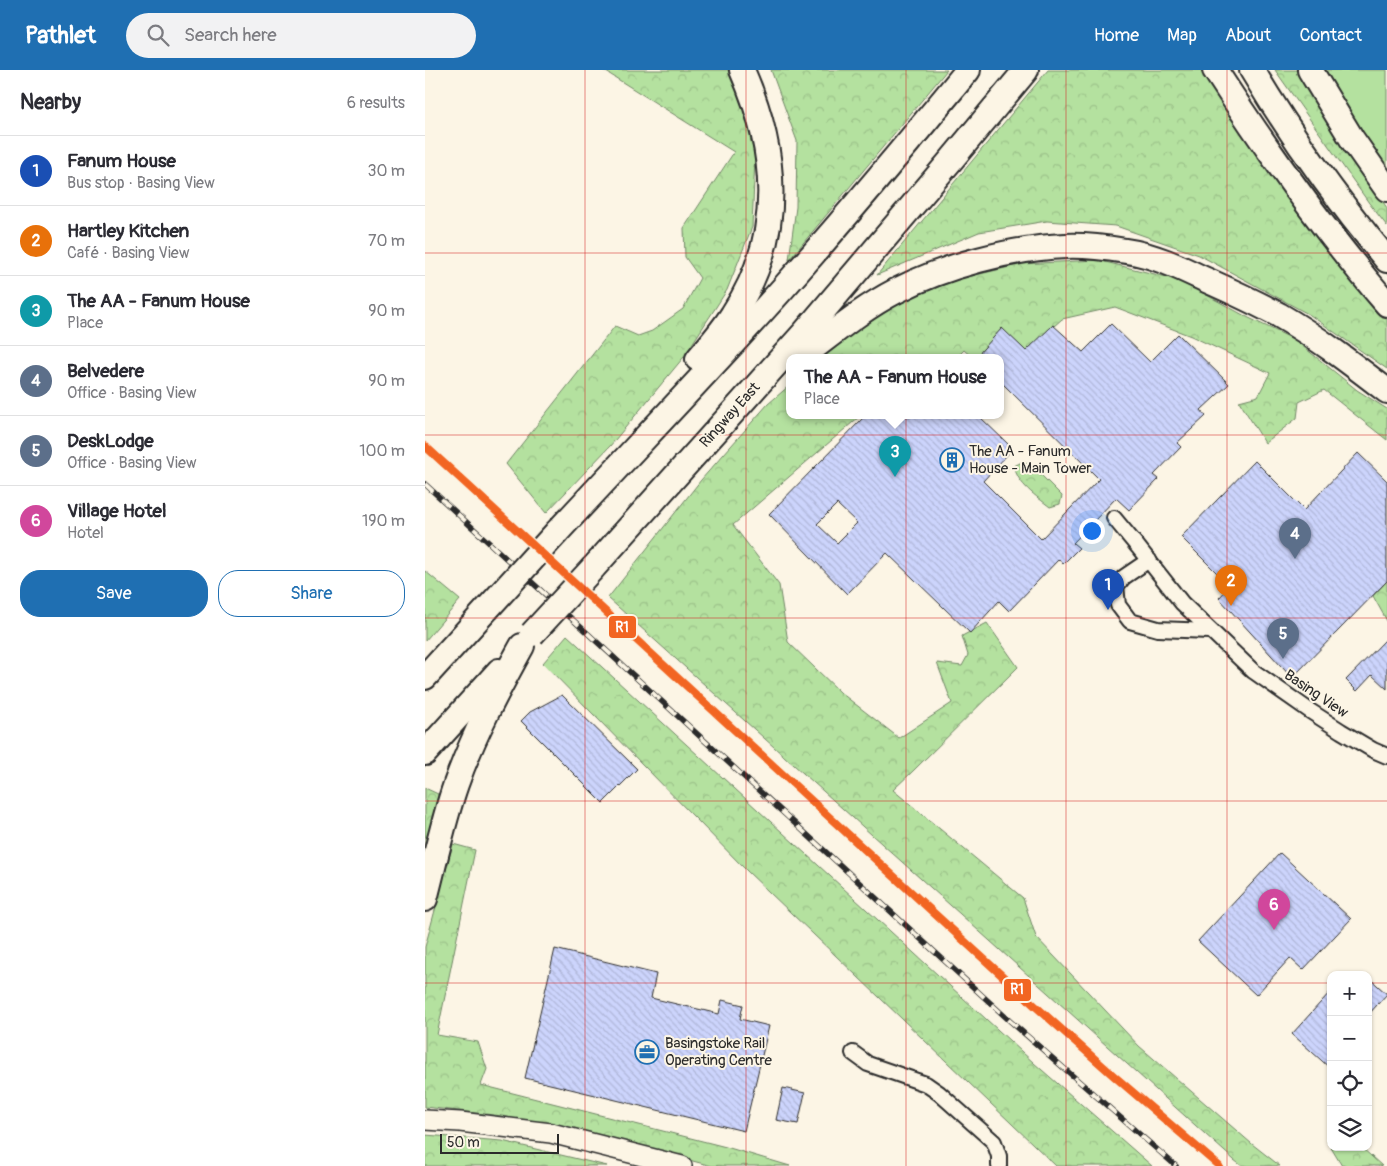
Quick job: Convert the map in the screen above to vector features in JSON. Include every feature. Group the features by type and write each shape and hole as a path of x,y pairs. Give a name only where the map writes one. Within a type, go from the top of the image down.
{"highway":[{"path":"647,435 692,366 733,314 750,284 763,248 770,209 771,186 769,164 761,121 742,70"},
{"path":"425,677 718,360 821,245 968,70"},
{"name":"Ringway East","path":"425,753 805,332 1026,70"},
{"path":"1215,70 1259,139 1312,212 1387,304"},
{"path":"1252,70 1298,142 1366,235 1387,260"},
{"path":"1310,70 1352,139 1387,189"},
{"path":"805,354 869,307 917,281 978,260 1033,248 1091,247 1151,256 1245,298 1278,315 1343,357 1387,390"},
{"path":"735,408 786,369"},
{"path":"425,899 456,786 479,729 498,690 527,640"}],"street":[{"name":"Basing View","path":"1114,518 1182,603 1253,671 1309,711 1373,750 1387,756"},
{"path":"1149,560 1124,577 1116,586 1118,605 1130,622 1158,629 1210,631"},
{"path":"853,1053 868,1064 926,1084 939,1093 994,1142 999,1156 999,1166"},
{"path":"425,1120 460,1122 551,1133 682,1166"}],"green space":[{"path":"603,70 728,70 740,94 755,157 752,227 727,290 683,358 610,446 546,513 506,464 615,326 638,336 652,331 683,309 700,278 685,257 684,228 734,152"},
{"path":"771,70 947,70 789,260 796,207 797,141"},
{"path":"1048,70 1204,70 1286,193 1387,320 1387,369 1310,315 1199,255 1116,226 1047,221 979,232 877,275"},
{"path":"1275,70 1298,70 1387,208 1387,226 1369,203"},
{"path":"1321,70 1387,70 1387,173"},
{"path":"1097,260 1179,280 1247,317 1295,340 1357,390 1387,409 1387,440 1324,390 1299,402 1297,418 1265,443 1239,401 1258,396 1270,373 1191,336 1115,307 1062,319 1026,351 1002,329 979,354 968,354 964,350 960,354 825,354 840,341 904,300 959,279 1022,264"},
{"path":"786,388 786,419 857,419 733,525 779,585 788,642 841,693 899,738 952,703 937,663 962,666 968,655 962,636 987,623 1018,667 893,790 1023,898 1036,937 1139,1046 1280,1166 1242,1166 1234,1160 608,598 701,480 768,404"},
{"path":"1024,461 1062,496 1060,504 1050,507 1023,484 1014,466"},
{"path":"425,571 460,600 425,641"},
{"path":"1387,581 1387,621 1373,596"},
{"path":"567,635 1034,1063 1152,1166 1056,1166 747,871 543,663"},
{"path":"425,788 438,794 425,856"},
{"path":"453,844 475,850 437,1035 478,1042 487,1069 481,1085 726,1147 790,1166 712,1166 580,1132 502,1116 425,1107 425,947"},
{"path":"425,1135 502,1141 607,1166 425,1166"},
{"path":"1333,1151 1365,1151 1382,1166 1342,1166"}],"building":[{"path":"1111,324 1150,362 1178,334 1229,384 1201,410 1206,416 1177,443 1181,447 1154,475 1159,479 1129,510 1116,498 1073,543 1079,548 1063,564 1059,559 1009,611 999,601 970,633 887,553 847,594 769,514 862,419 982,419 1008,444 1008,454 983,481 1041,539 1099,479 1004,385 1004,354 979,354 1002,328 1026,351 1053,325 1083,352","holes":["837,504 857,523 837,543 817,524"]},
{"path":"1358,453 1387,481 1387,581 1292,678 1219,598 1230,586 1181,537 1255,461 1304,510"},
{"path":"1387,638 1387,689 1372,675 1357,691 1346,680"},
{"path":"562,695 637,769 603,803 521,721 530,712"},
{"path":"1280,853 1351,919 1303,970 1290,958 1256,995 1198,941"},
{"name":"Basingstoke Rail Operating Centre","path":"555,949 656,974 651,998 719,1014 722,1000 743,1005 740,1019 769,1026 744,1131 525,1078"},
{"path":"1372,981 1387,994 1372,1011"},
{"path":"1327,995 1327,1065 1292,1034"},
{"path":"783,1088 805,1093 798,1124 776,1120"}],"railway":[{"path":"425,446 1033,1004 1219,1166"},
{"path":"425,484 1010,1021 1176,1166"}],"transit line":[{"name":"R1","path":"425,446 1033,1004 1219,1166"}],"place":[{"name":"The AA - Fanum House - Main Tower","path":"952,460"},
{"name":"The AA - Fanum House","path":"895,477"},
{"name":"Belvedere","path":"1295,559"},
{"name":"Hartley Kitchen","path":"1231,606"},
{"name":"Fanum House","path":"1108,610"},
{"name":"DeskLodge","path":"1283,659"},
{"name":"Village Hotel","path":"1274,930"},
{"name":"Basingstoke Rail Operating Centre","path":"647,1052"}]}
